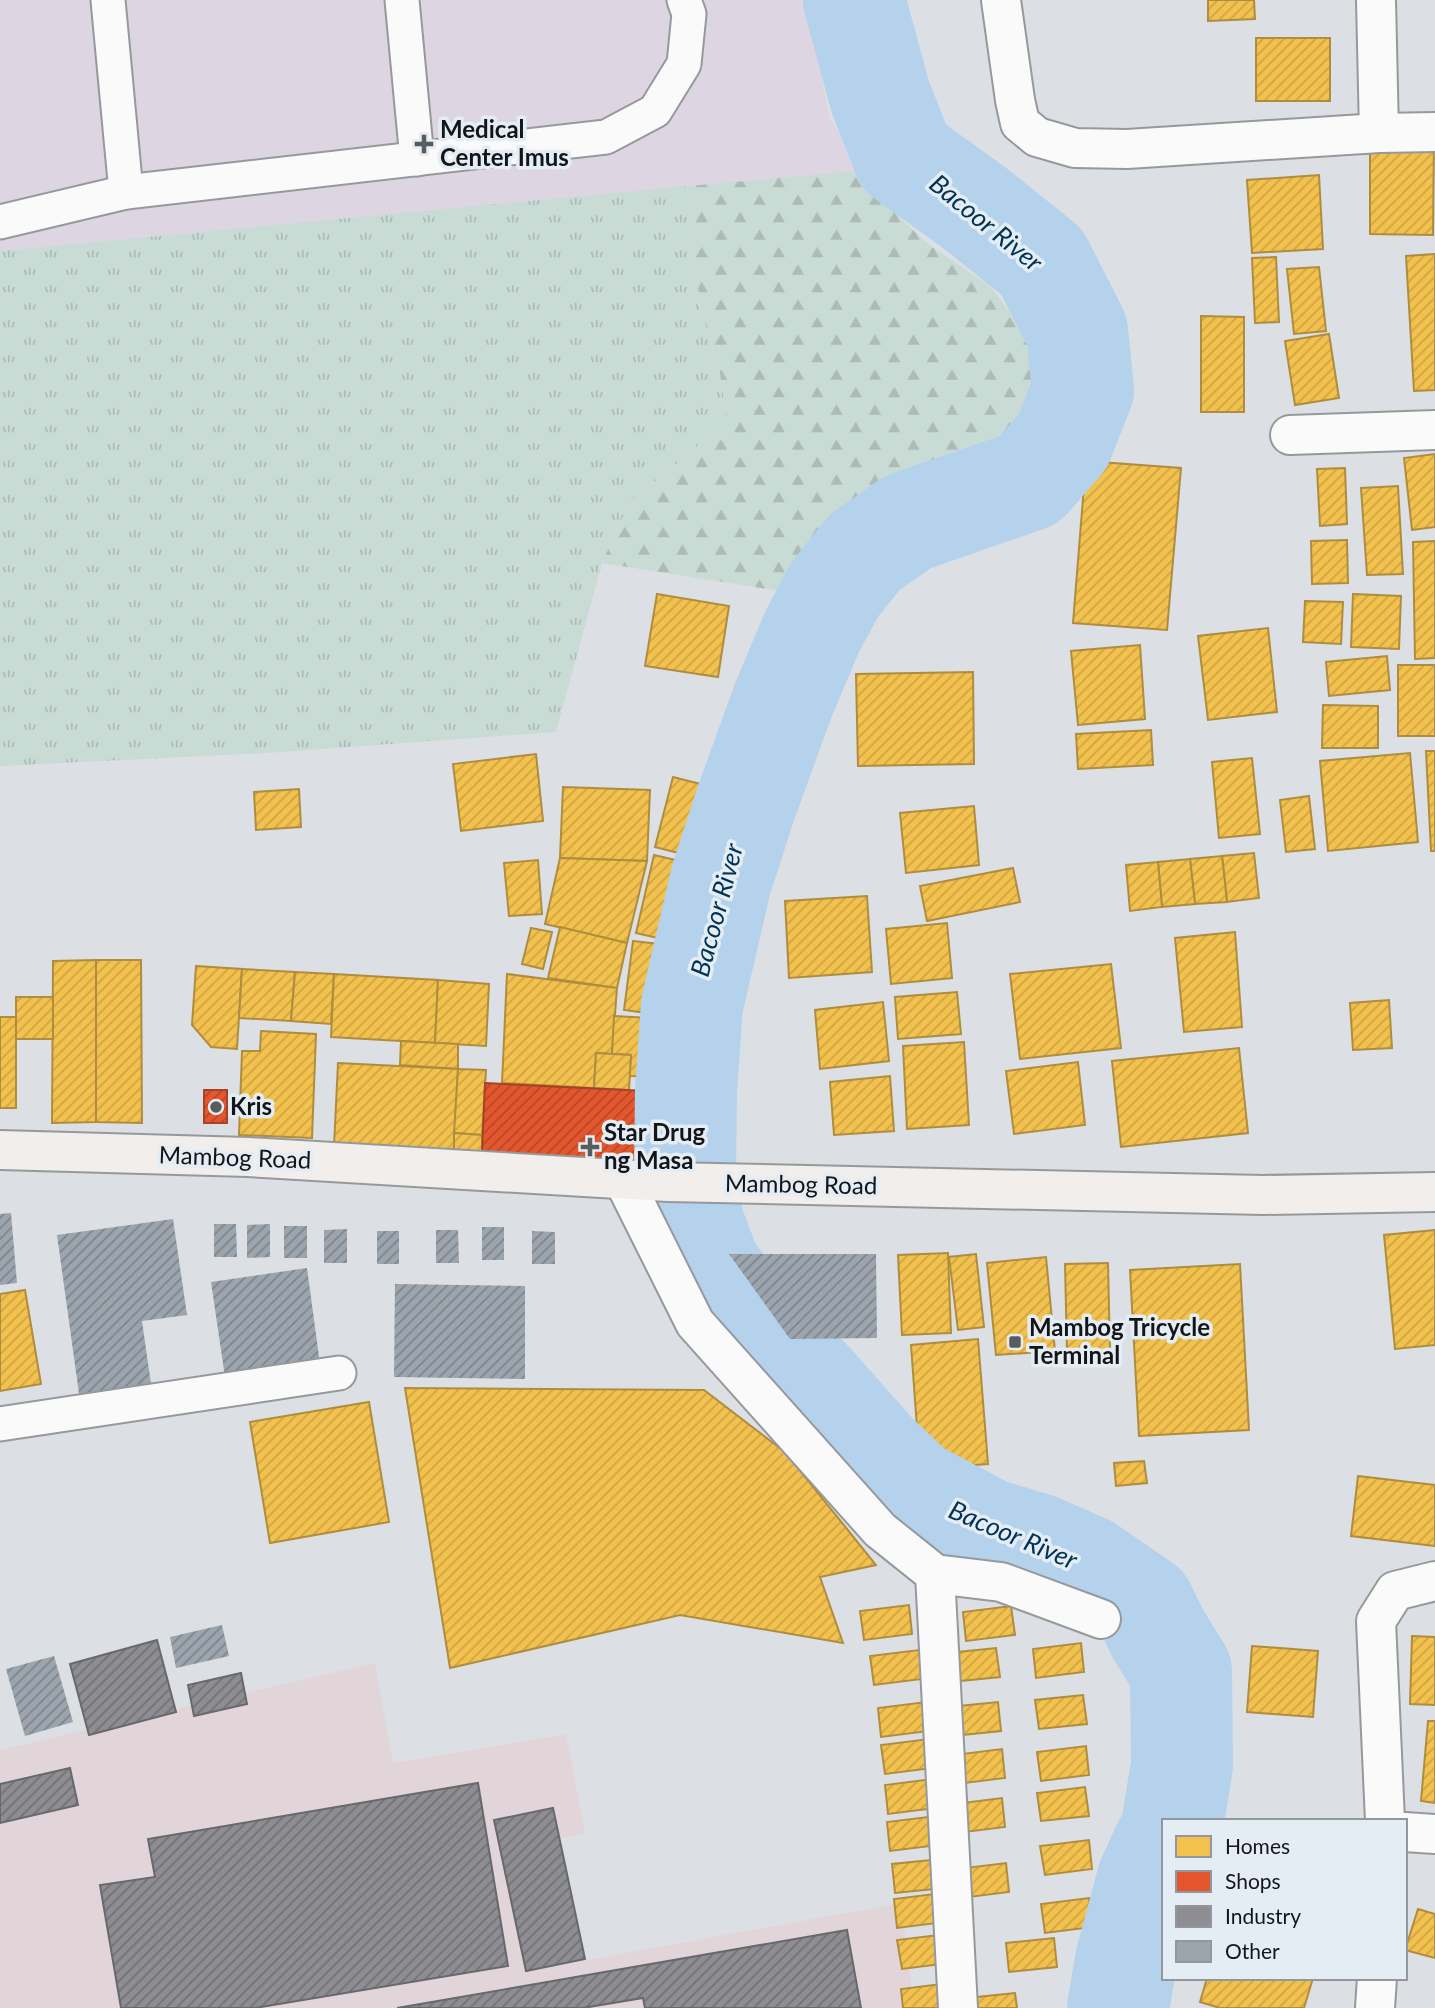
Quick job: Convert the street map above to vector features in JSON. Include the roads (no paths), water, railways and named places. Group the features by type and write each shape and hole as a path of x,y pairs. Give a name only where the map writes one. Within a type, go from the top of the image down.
{"main road":[{"name":"Mambog Road","path":"0,1150 248,1157 624,1181 1263,1195 1435,1192"}],"street":[{"path":"1001,0 1020,123 1037,138 1075,148 1127,149 1435,132"},
{"path":"1376,0 1379,133"},
{"path":"1290,435 1435,430"},
{"path":"624,1181 695,1323 880,1530 935,1574 1001,1582 1101,1619"},
{"path":"935,1574 958,2008"},
{"path":"1385,1819 1376,1621 1395,1591 1435,1581"},
{"path":"1407,1832 1435,1834"},
{"path":"1375,2008 1377,1980"}],"lane":[{"path":"108,0 126,192"},
{"path":"402,0 417,159"},
{"path":"0,222 126,192 606,137 655,111 684,64 689,14 684,0"},
{"path":"0,1424 339,1373"}],"waterway":[{"name":"Bacoor River","path":"854,0 880,96 904,157 976,209 1042,262 1077,331 1083,390 1063,441 1029,480 908,522 865,552 835,589 812,632 783,701 721,880 692,1005 686,1090 685,1173 693,1223 711,1270 746,1314 813,1383 876,1454 914,1490 987,1529 1037,1544 1087,1566 1144,1605 1181,1671 1182,1765 1173,1819"},
{"name":"Bacoor River","path":"1118,2008 1126,1961 1148,1879 1162,1848"}],"place":[{"name":"Medical Center Imus","path":"424,144"},
{"name":"Kris","path":"216,1107"},
{"name":"Star Drug ng Masa","path":"590,1147"},
{"name":"Mambog Tricycle Terminal","path":"1015,1342"}]}
